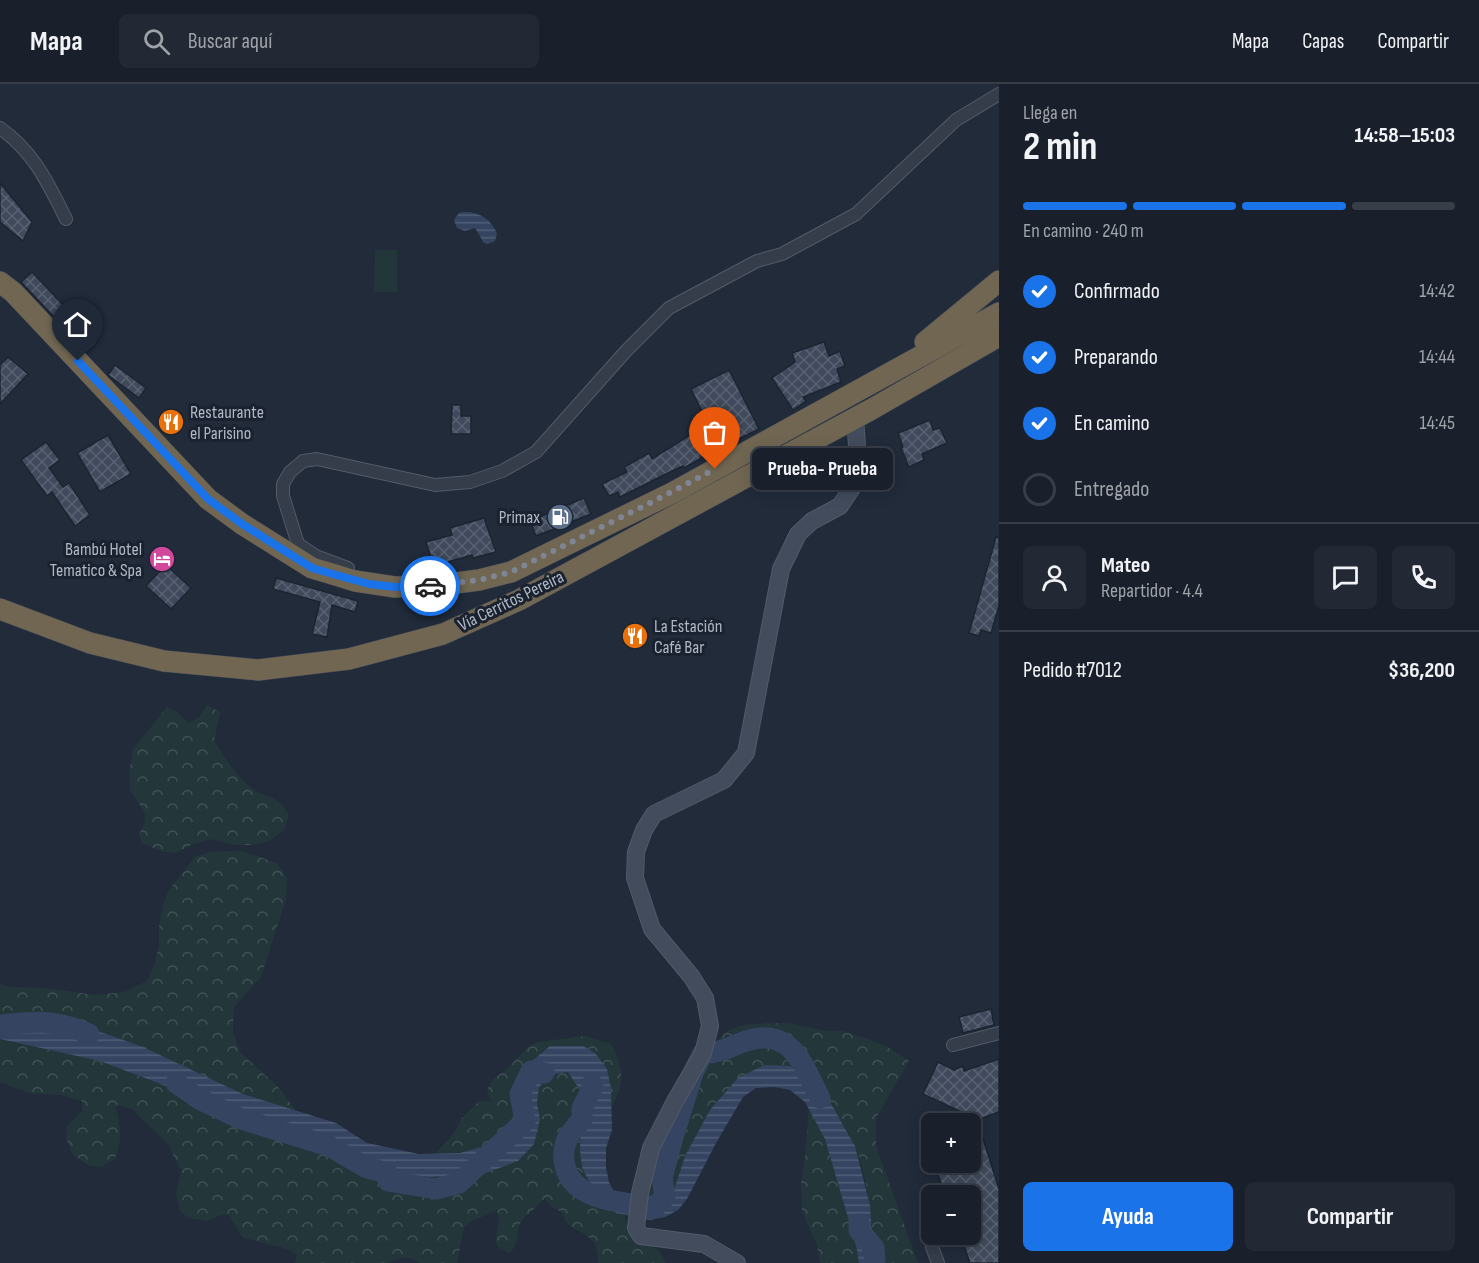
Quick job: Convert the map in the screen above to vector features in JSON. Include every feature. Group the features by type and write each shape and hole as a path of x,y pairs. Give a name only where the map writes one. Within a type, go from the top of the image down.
{"highway":[{"path":"880,377 999,281"},
{"path":"0,282 13,292 208,499 242,524 312,568 369,584 395,587 441,585 479,580 511,572 674,492 999,313"},
{"path":"956,317 999,291"},
{"path":"978,348 999,336"},
{"path":"978,348 999,341"},
{"name":"Vía Cerritos Pereira","path":"0,609 90,643 164,661 258,670 349,659 443,634 519,600 855,418 978,348"}],"street":[{"path":"369,584 349,568 316,556 298,544 283,496 283,484 290,471 303,461 317,459 435,485 470,482 502,471 536,452 626,351 669,308 757,261 782,254 856,214 956,120 999,94"},
{"path":"0,128 15,139 41,169 66,219"},
{"path":"737,1263 704,1244 641,1236 636,1228 640,1193 651,1148 674,1102 703,1053 710,1026 705,998 692,976 652,929 635,878 636,852 654,814 724,780 747,753 781,569 798,534 812,521 840,506 854,485 858,459 855,418"},
{"path":"953,1045 999,1033"},
{"path":"932,1246 938,1263"}],"green space":[{"path":"375,250 397,250 397,292 374,292"},
{"path":"207,705 220,712 214,741 231,766 246,783 280,803 289,815 284,830 269,841 254,845 235,845 211,839 191,845 176,853 160,851 142,843 139,834 145,822 144,812 130,789 129,774 133,749 167,707 189,723 199,717"},
{"path":"242,851 277,863 287,878 286,899 261,977 234,1007 233,1033 240,1052 278,1087 296,1111 243,1094 143,1047 104,1033 0,1017 0,984 95,995 124,992 147,981 159,946 159,927 163,904 169,890 195,857 210,852"},
{"path":"788,1023 827,1031 842,1031 871,1040 888,1047 909,1061 876,1118 876,1146 918,1263 874,1263 870,1206 856,1148 838,1117 790,1066 710,1110 685,1156 675,1187 655,1207 644,1208 651,1148 703,1053 731,1029 752,1024"},
{"path":"586,1036 611,1044 618,1061 621,1082 612,1107 607,1069 524,1068 525,1121 500,1142 469,1152 435,1154 454,1133 461,1119 479,1101 491,1101 487,1090 493,1079 507,1069 527,1048 537,1042"},
{"path":"0,1039 100,1061 253,1119 290,1126 365,1167 387,1173 455,1177 540,1119 538,1093 540,1087 550,1077 568,1072 581,1092 580,1151 616,1213 624,1215 633,1237 659,1250 666,1263 598,1263 596,1246 593,1241 566,1222 562,1213 545,1198 521,1222 516,1244 510,1253 500,1248 496,1242 497,1210 464,1227 457,1263 420,1263 404,1258 387,1263 295,1263 297,1255 290,1250 242,1237 229,1215 221,1215 208,1221 189,1218 180,1211 176,1194 181,1171 168,1144 132,1109 118,1105 116,1107 120,1133 115,1159 101,1167 90,1166 72,1154 66,1138 67,1126 82,1112 82,1101 60,1095 29,1093 0,1082"},
{"path":"809,1108 825,1139 856,1245 859,1263 820,1263 817,1245 802,1211 801,1182"}],"water":[{"path":"459,213 479,215 488,220 497,234 495,241 484,243 475,228 465,231 457,228 454,220"},
{"path":"0,1017 104,1033 143,1047 243,1094 336,1123 367,1143 419,1154 460,1153 500,1142 525,1120 524,1068 550,1046 583,1046 595,1053 607,1069 611,1088 612,1130 606,1148 609,1182 617,1198 644,1208 655,1207 675,1187 685,1156 710,1110 738,1078 764,1065 790,1066 808,1074 822,1088 855,1146 870,1205 874,1263 859,1263 856,1245 825,1139 805,1102 790,1090 774,1087 756,1088 743,1097 687,1199 678,1210 665,1217 650,1220 616,1213 599,1198 590,1184 582,1167 580,1151 581,1092 568,1072 556,1074 544,1081 539,1088 537,1103 540,1119 534,1144 518,1161 481,1175 429,1177 387,1173 365,1167 290,1126 253,1119 100,1061 0,1039"}],"building":[{"path":"0,183 32,222 23,241 0,222"},
{"path":"32,272 98,342 87,352 21,282"},
{"path":"824,342 829,356 840,351 845,366 837,369 841,382 803,397 806,401 793,410 772,378 795,362 792,353"},
{"path":"8,357 28,374 0,404 0,365"},
{"path":"115,365 146,388 139,398 108,375"},
{"path":"729,370 759,429 684,468 683,466 620,497 618,492 609,496 602,484 627,472 624,467 649,453 652,459 690,435 687,430 706,420 691,389"},
{"path":"452,405 461,405 461,416 471,416 471,434 451,434"},
{"path":"930,420 933,430 940,428 947,443 922,454 924,460 909,467 898,433"},
{"path":"108,435 131,474 100,492 77,453"},
{"path":"46,442 60,460 49,468 63,487 69,483 90,515 75,526 52,492 47,496 21,460"},
{"name":"Primax","path":"584,498 591,514 536,536 530,521"},
{"path":"484,518 496,552 473,558 472,555 434,566 426,542 452,535 450,528"},
{"path":"996,537 999,538 999,606 991,633 981,630 979,636 969,633"},
{"path":"166,565 191,588 171,609 146,586"},
{"path":"276,578 358,601 355,612 332,605 327,637 312,634 320,602 273,589"},
{"path":"991,1009 994,1025 963,1033 959,1017"},
{"path":"999,1059 999,1112 981,1119 981,1113 964,1113 923,1094 938,1062 954,1070 963,1066 964,1071"},
{"path":"981,1133 999,1189 999,1263 970,1263 964,1245 981,1245 981,1185 942,1185 937,1173 981,1173"}],"waterway":[{"path":"0,1025 45,1022 89,1034"},
{"path":"592,1084 593,1087 582,1108 582,1120 566,1143 564,1160 568,1174 575,1184 599,1197 655,1207 665,1197 662,1178 693,1073 703,1053 718,1051 759,1038 784,1043 800,1060 820,1098"},
{"path":"176,1083 199,1099 241,1119 329,1146 365,1167 387,1173 388,1181 436,1189 459,1183 525,1121 520,1094 531,1071 544,1073"},
{"path":"859,1224 859,1230 874,1248 875,1263"}],"way so far":[{"path":"430,586 479,580 511,572 674,492 715,469"}],"place":[{"name":"Restaurante el Parisino","path":"171,422"},
{"name":"Prueba- Prueba","path":"715,469"},
{"name":"Primax","path":"560,517"},
{"name":"Bambú Hotel Tematico & Spa","path":"162,559"},
{"name":"La Estación Café Bar","path":"635,636"}],"route":[{"path":"78,361 208,499 242,524 312,568 369,584 395,587 430,586"}]}
